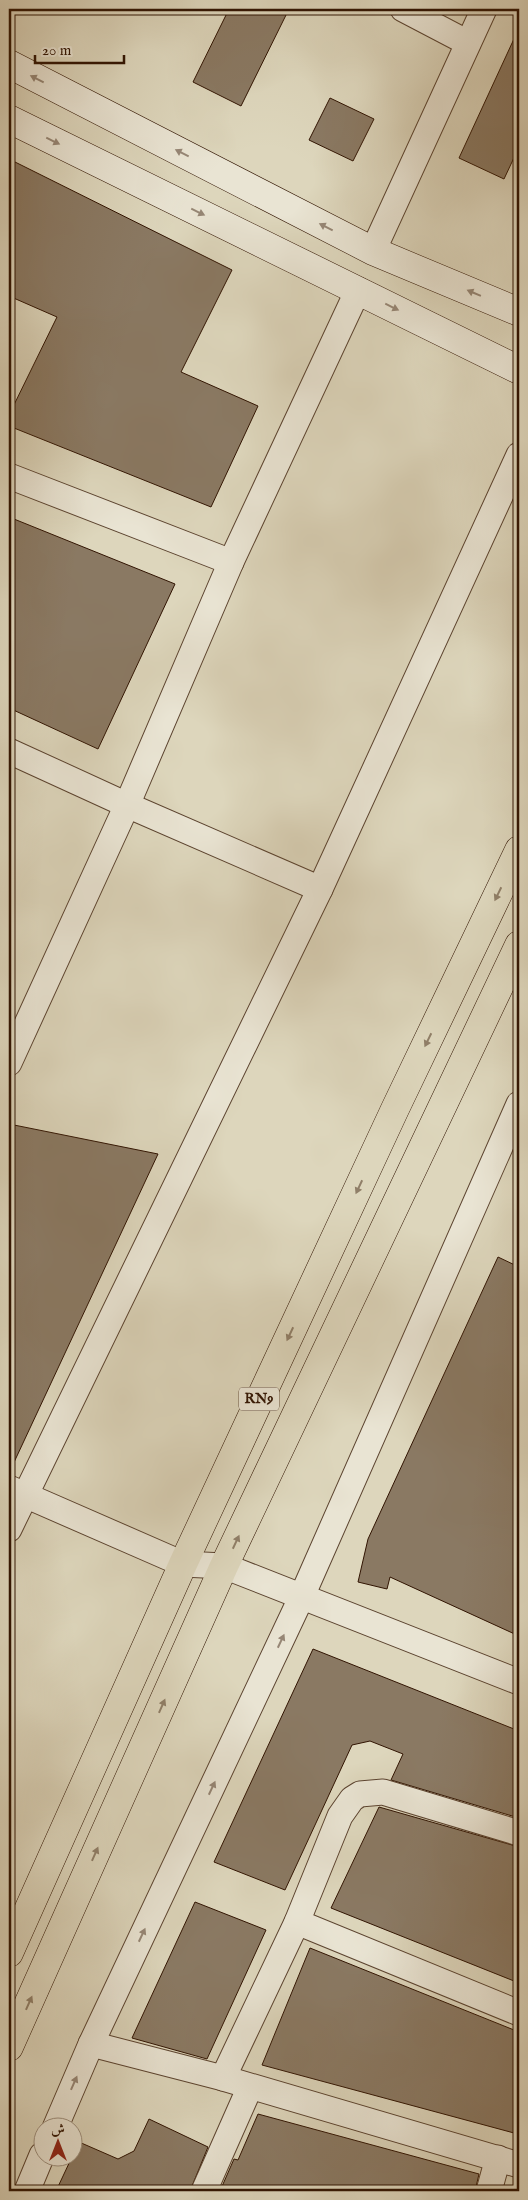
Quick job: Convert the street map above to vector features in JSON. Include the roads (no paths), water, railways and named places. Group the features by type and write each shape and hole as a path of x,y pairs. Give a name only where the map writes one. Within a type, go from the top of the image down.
{"highway":[{"name":"RN9","path":"9,1953 183,1564 395,1109 519,850"},
{"name":"RN9","path":"9,2047 224,1566 519,945"}],"main road":[{"path":"9,64 373,251 519,312"},
{"path":"9,119 519,370"}],"street":[{"path":"403,9 468,42"},
{"path":"373,251 484,9"},
{"path":"9,1063 127,805 231,562 358,290"},
{"path":"9,1528 16,1491 320,889 519,455"},
{"path":"9,476 231,562"},
{"path":"9,751 320,889"},
{"path":"59,2118 91,2044 302,1596 519,1104"},
{"path":"16,1491 183,1564 224,1566 519,1682"},
{"path":"224,2078 297,1922 340,1816 352,1799 360,1794 383,1792 519,1833"},
{"path":"297,1922 519,2013"},
{"path":"91,2044 224,2078 509,2162 489,2191"},
{"path":"204,2191 250,2087"},
{"path":"27,2191 37,2168"}]}
